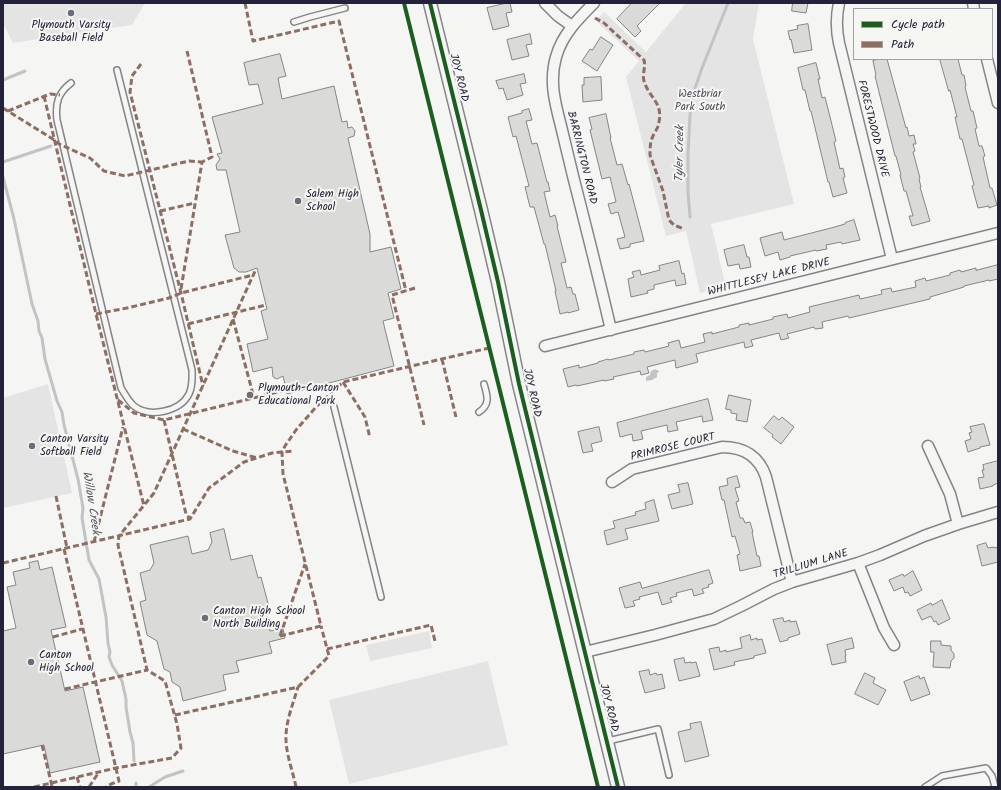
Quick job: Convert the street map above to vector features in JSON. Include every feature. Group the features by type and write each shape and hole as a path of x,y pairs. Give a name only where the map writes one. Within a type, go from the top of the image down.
{"street":[{"name":"JOY ROAD","path":"430,3 480,203 518,380 618,787"},
{"path":"545,3 558,16 572,26"},
{"name":"BARRINGTON ROAD","path":"594,3 572,26 563,39 555,58 552,85 611,330"},
{"name":"FORESTWOOD DRIVE","path":"839,3 836,28 838,43 892,259"},
{"path":"987,60 998,103"},
{"name":"WHITTLESEY LAKE DRIVE","path":"545,346 998,233"},
{"path":"928,446 950,494 958,524"},
{"name":"PRIMROSE COURT","path":"612,482 632,469 722,447 740,449 748,453 753,456 766,476 792,582"},
{"name":"TRILLIUM LANE","path":"585,652 714,619 774,589 792,582 858,563 924,536 998,512"},
{"path":"858,563 884,628 894,645"}],"lane":[{"path":"294,22 345,8"},
{"path":"71,83 60,95 56,108 57,120 121,388 128,399 137,408 146,411 170,410 180,404 189,394 192,384 192,370 117,70"},
{"path":"479,412 485,408 487,403 484,384"},
{"path":"334,407 381,597"},
{"path":"607,741 658,729 669,775"},
{"path":"925,787 942,776 986,768 992,776 994,787"}],"green space":[{"name":"Plymouth Varsity Baseball Field","path":"3,3 145,3 132,25 13,43 3,23"},
{"name":"Westbriar Park South","path":"686,3 759,3 753,39 794,204 711,224 726,287 700,293 686,231 666,236 626,77 639,61 596,21 604,12 646,52"},
{"name":"Canton Varsity Softball Field","path":"48,384 72,493 3,508 3,398"},
{"path":"429,631 432,648 370,661 366,645"},
{"path":"488,661 508,745 349,784 329,700"}],"shaded area":[{"path":"655,369 659,372 657,373 657,377 646,381 646,377"}],"building":[{"path":"510,3 512,12 506,13 509,26 493,30 487,8"},
{"path":"632,3 660,3 637,26 641,31 635,37 617,19"},
{"path":"793,3 808,3 806,13 792,11"},
{"path":"808,24 812,50 794,53 788,31 798,29 797,26"},
{"path":"530,34 532,44 526,45 529,56 512,60 507,40"},
{"path":"601,37 613,45 597,71 582,61"},
{"name":"Salem High School","path":"280,54 286,76 278,78 282,99 334,86 342,122 347,121 348,128 352,127 355,131 354,136 348,138 370,234 370,252 391,247 401,289 388,293 394,318 383,321 394,366 287,394 283,376 277,379 273,377 272,367 253,372 247,344 268,339 261,311 267,309 257,268 246,272 239,272 234,268 225,235 240,232 226,170 217,170 216,165 220,159 217,154 222,153 212,117 263,104 258,84 249,85 244,63"},
{"path":"887,60 906,128 907,127 909,136 914,135 916,144 913,144 915,151 913,152 920,178 920,187 930,221 912,226 909,216 913,216 906,191 904,191 875,76 873,61"},
{"path":"940,60 958,60 962,75 964,75 965,87 971,111 973,111 979,146 982,146 985,156 983,157 990,188 992,188 997,205 989,208 989,206 978,208 972,186 974,185 962,139 960,139 955,117 957,117 950,90 949,91"},
{"path":"816,63 820,79 818,79 822,98 825,97 836,141 834,142 840,169 843,168 845,177 843,178 847,193 833,197 811,111 805,90 803,90 798,68"},
{"path":"524,74 526,83 520,84 523,95 507,100 503,88 499,89 496,81"},
{"path":"601,77 602,100 583,102 582,85 584,85 584,78"},
{"path":"529,109 532,120 526,121 532,144 537,143 548,182 550,191 544,192 550,217 555,215 558,226 566,262 561,263 567,288 571,287 573,294 575,294 579,310 568,313 560,314 545,244 534,207 530,207 525,187 529,186 516,136 513,137 508,117 522,113 522,111"},
{"path":"606,114 617,165 622,164 628,185 629,184 644,241 630,244 630,247 620,249 617,239 625,237 618,212 611,214 608,204 616,202 610,177 602,179 590,130 592,129 589,118"},
{"path":"854,220 860,240 842,244 841,242 826,245 827,249 790,256 780,260 778,252 765,256 760,238 782,232 784,240 845,224"},
{"path":"744,245 751,267 740,269 739,264 728,266 724,250"},
{"path":"679,261 682,274 684,273 686,284 676,286 675,280 654,285 654,289 647,291 648,293 631,297 628,279 634,277 632,272 640,270 641,275 660,270 659,266"},
{"path":"998,265 998,279 964,286 930,297 930,299 849,318 848,316 822,322 823,328 815,329 814,327 787,334 789,338 781,340 779,333 751,340 753,346 745,348 744,342 696,354 698,362 676,368 675,360 647,367 649,373 641,375 640,371 613,377 614,379 568,387 563,369 579,365 579,368 608,359 634,354 634,352 644,350 645,352 669,346 668,343 679,340 681,348 705,342 703,334 712,332 712,334 739,327 739,325 749,323 749,325 787,314 788,318 810,312 809,307 859,295 860,299 882,294 881,290 891,288 892,292 916,287 915,281 925,278 926,281 950,275 950,273 960,270 961,272"},
{"path":"729,395 751,400 747,422 736,420 737,414 731,413 731,410 726,409"},
{"path":"708,399 713,420 703,422 702,416 676,422 678,430 668,432 667,425 641,431 643,439 633,441 632,434 620,437 617,423"},
{"path":"774,416 779,420 782,417 794,427 781,444 764,428"},
{"path":"984,424 990,445 968,452 965,441 971,439 969,433 972,432 970,427"},
{"path":"599,427 602,441 591,444 593,451 583,453 578,432"},
{"path":"998,461 998,483 993,486 980,489 978,478 984,477 982,470 984,470 983,465"},
{"path":"737,476 740,487 735,488 739,501 736,502 740,518 743,518 745,523 750,522 757,556 759,556 761,566 740,571 737,555 740,554 735,536 732,537 724,500 722,500 719,487 728,485 727,479"},
{"path":"688,483 693,504 672,509 668,495 680,492 678,485"},
{"path":"654,500 659,521 625,529 628,539 607,545 604,531 615,528 613,521 636,515 635,512 646,509 645,503"},
{"name":"Canton High School North Building","path":"224,529 231,560 252,555 258,578 261,577 269,607 265,608 270,631 283,629 285,638 269,642 272,653 236,661 239,672 223,675 226,690 183,701 180,687 172,682 170,672 164,669 157,641 147,635 140,602 146,600 140,573 150,570 154,563 150,545 188,536 192,554 208,550 212,542 210,533"},
{"path":"986,543 988,548 998,547 998,562 982,566 977,546"},
{"name":"Canton High School","path":"38,561 40,570 52,567 66,627 51,630 65,691 83,687 100,762 50,773 44,745 3,754 3,631 16,628 7,587 16,585 13,572 30,568 29,563"},
{"path":"709,570 713,583 708,585 709,587 702,589 704,593 694,596 692,589 676,593 677,596 670,598 672,602 662,605 658,592 639,597 640,599 633,601 635,606 625,608 619,588 640,582 642,588"},
{"path":"913,571 922,590 910,596 908,592 905,593 903,587 894,591 889,580 903,574 904,576"},
{"path":"942,600 950,619 938,625 936,621 934,622 931,616 922,620 917,610 931,603 932,605"},
{"path":"783,618 784,622 790,620 790,622 796,621 800,634 780,642 773,620"},
{"path":"750,635 751,640 757,638 757,640 762,639 766,653 754,656 754,658 734,662 735,665 714,670 709,649 719,647 720,652 726,650 726,652 742,648 740,638"},
{"path":"852,638 854,648 845,650 846,662 832,665 827,645"},
{"path":"931,641 941,641 941,645 951,646 954,658 951,661 950,668 933,667 934,652 931,652"},
{"path":"684,658 685,663 696,662 700,676 679,681 674,660"},
{"path":"649,670 650,675 656,673 657,675 662,674 665,688 645,693 639,672"},
{"path":"865,673 875,678 873,683 886,690 878,705 855,694"},
{"path":"919,676 920,679 924,677 930,694 911,701 904,682"},
{"path":"701,722 709,756 685,762 678,732 691,729 690,724"}],"waterway":[{"name":"Tyler Creek","path":"690,217 688,192 688,154 690,115 693,94 728,3"},
{"path":"3,80 25,71"},
{"path":"3,162 51,146"},
{"name":"Willow Creek","path":"3,177 14,219 32,304 42,338 45,359 57,401 62,412 78,479 83,508 82,518 89,560 99,579 106,617 110,652 109,657 122,681 133,743 134,761"},
{"path":"149,787 165,777 183,771"}],"marked path":[{"path":"245,3 253,41 339,21 406,291"},
{"path":"595,18 604,23 644,60 644,81 657,105 660,115 658,126 651,141 650,155 663,191 669,220 674,225 684,229"},
{"path":"181,289 202,162 212,157 187,51"},
{"path":"141,64 132,76 130,92 203,386"},
{"path":"8,111 50,94 60,95"},
{"path":"44,96 144,506"},
{"path":"3,108 59,144 90,158 104,171 125,176 189,161 202,162"},
{"path":"160,211 195,203"},
{"path":"34,787 116,768 172,758 181,748 177,724 165,681 147,670 118,545 119,536 154,493 256,269"},
{"path":"96,314 169,298 181,293 253,275"},
{"path":"415,288 392,295 424,425"},
{"path":"188,324 266,305"},
{"path":"233,319 254,398"},
{"path":"280,636 321,626 283,474 282,452 296,430 316,407 343,382 489,348"},
{"path":"442,359 456,417"},
{"path":"343,382 365,417 370,438"},
{"path":"118,400 134,413 164,420 286,390"},
{"path":"164,420 186,514 190,519"},
{"path":"94,542 123,427"},
{"path":"183,429 233,451 257,458"},
{"path":"3,563 190,519 209,488 244,462 272,453 293,451"},
{"path":"56,496 67,548"},
{"path":"64,549 119,781 106,787"},
{"path":"280,636 305,564"},
{"path":"327,649 431,625 435,641"},
{"path":"175,715 298,687 329,656 321,626"},
{"path":"53,637 82,629"},
{"path":"65,689 147,670"},
{"path":"296,787 288,753 286,734 298,687"},
{"path":"42,745 52,786"},
{"path":"89,787 99,772"},
{"path":"77,777 80,787"}],"cycle path":[{"path":"404,3 598,787"},
{"path":"430,3 498,282 519,384 618,787"}],"place":[{"name":"Plymouth Varsity Baseball Field","path":"71,13"},
{"name":"Salem High School","path":"298,201"},
{"name":"Plymouth-Canton Educational Park","path":"250,395"},
{"name":"Canton Varsity Softball Field","path":"32,446"},
{"name":"Canton High School North Building","path":"205,618"},
{"name":"Canton High School","path":"31,662"}]}
